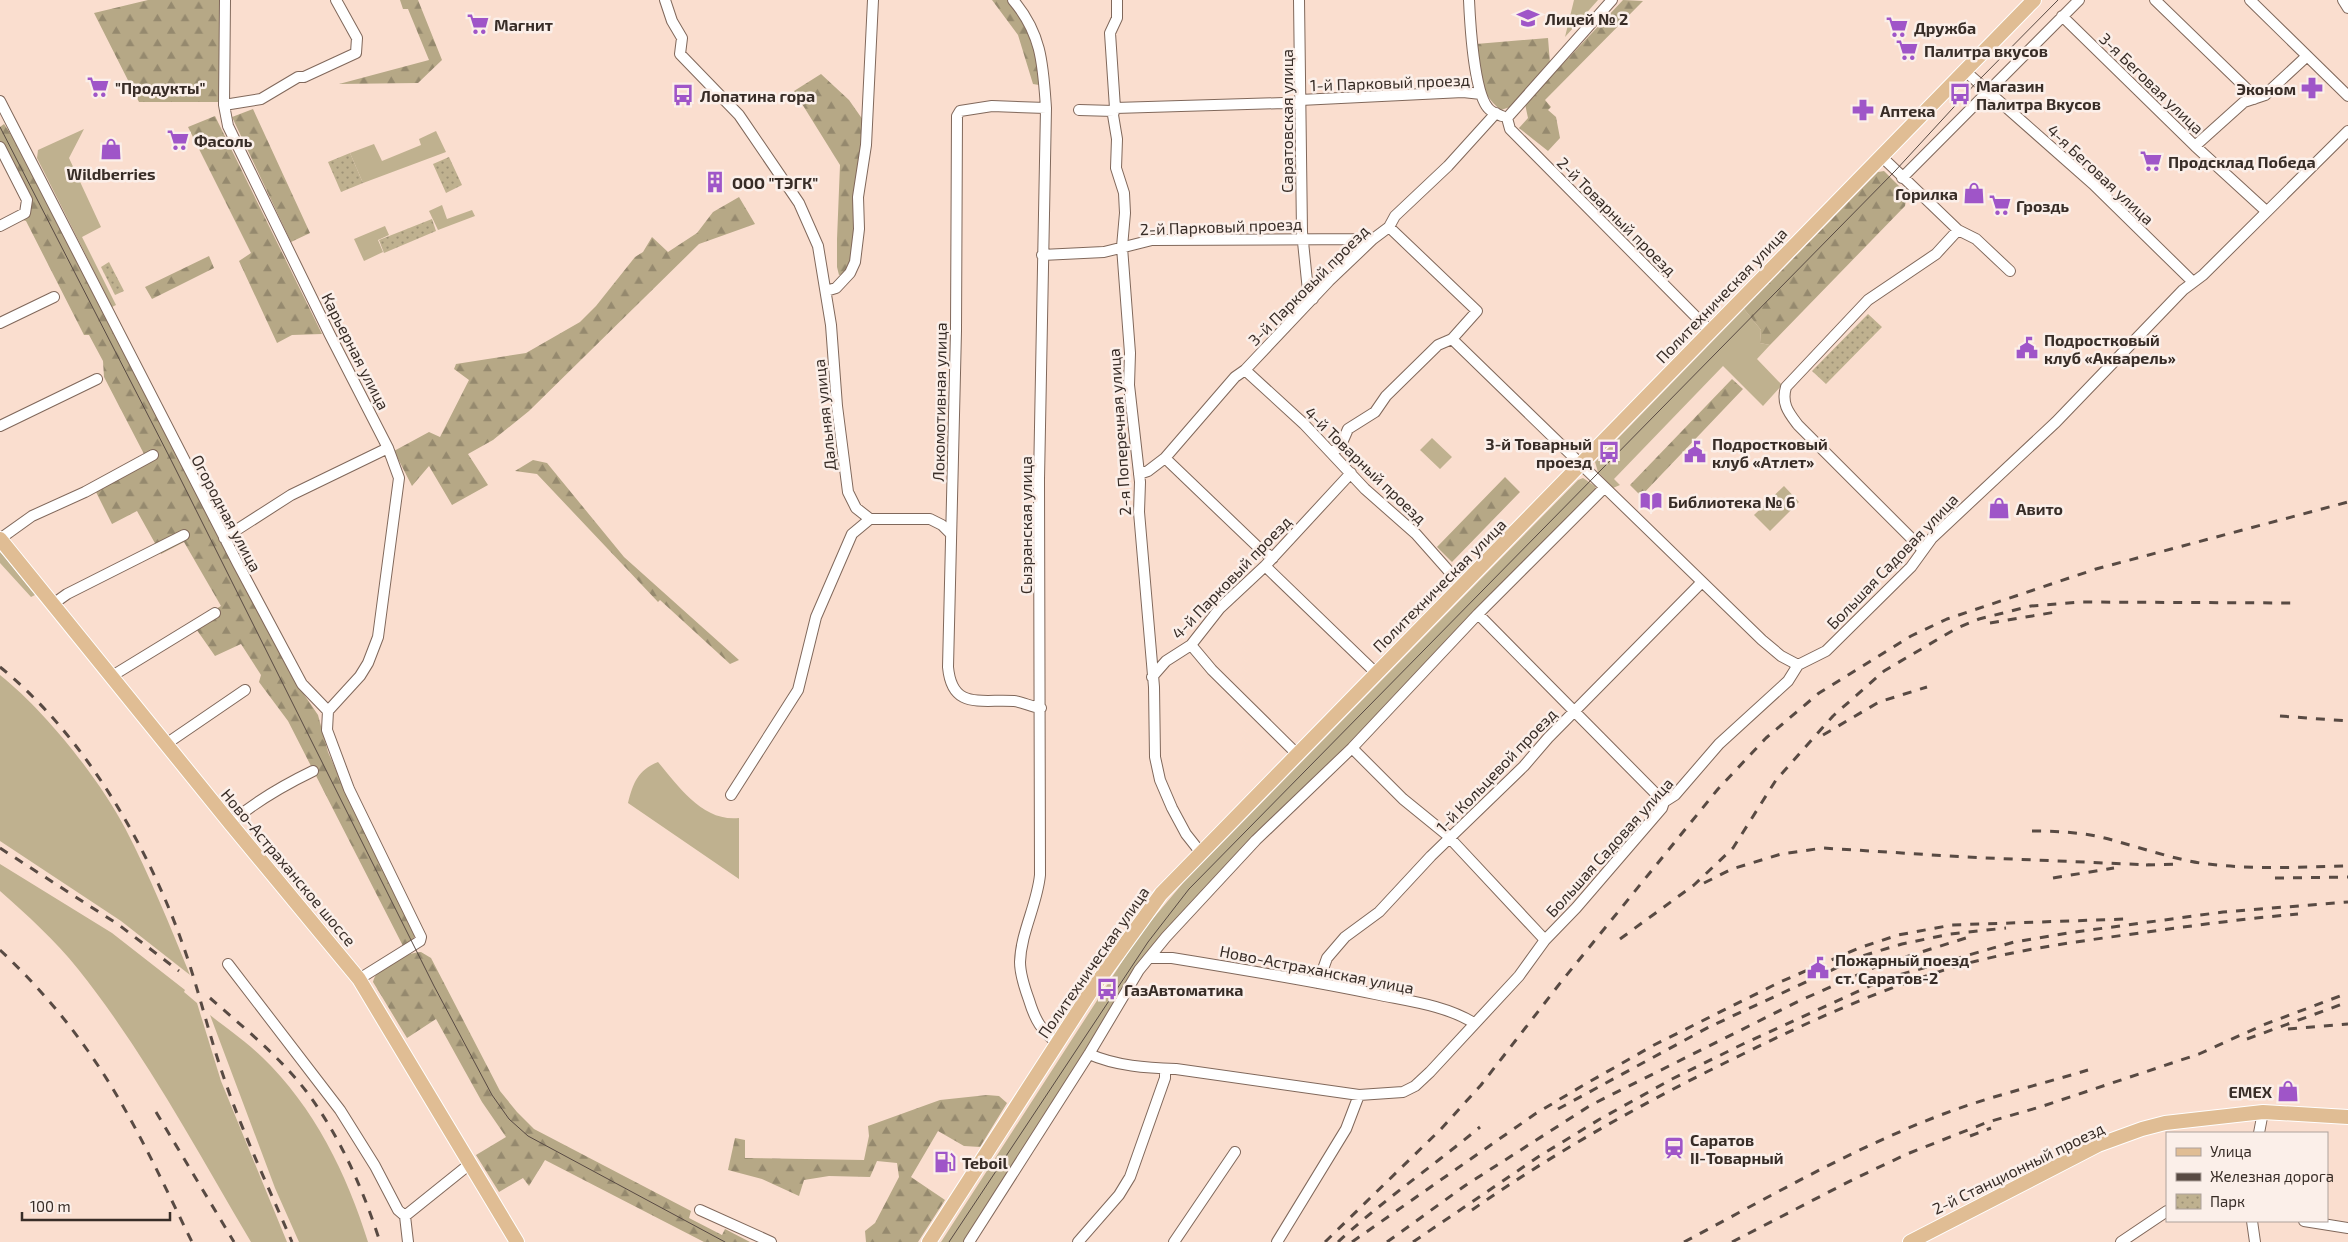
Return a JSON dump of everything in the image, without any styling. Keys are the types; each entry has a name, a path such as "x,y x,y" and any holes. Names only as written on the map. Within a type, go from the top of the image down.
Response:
{"main road":[{"name":"Политехническая улица","path":"928,1242 1134,929 1161,894 2034,0"},
{"name":"Ново-Астраханское шоссе","path":"0,539 359,979 517,1242"},
{"name":"2-й Станционный проезд","path":"1910,1242 2098,1145 2142,1129 2174,1122 2262,1112 2348,1117"}],"street":[{"name":"Карьерная улица","path":"224,0 224,105 228,126 330,335 388,448 398,472 400,490 378,637 360,676 328,711"},
{"path":"224,105 261,99 298,77 312,74 356,53 357,38 336,0"},
{"name":"Дальняя улица","path":"665,0 672,21 682,38 680,54 739,115 799,203 818,246 826,291 848,492 856,508 870,519"},
{"path":"826,291 836,288 850,273 855,262 859,229 858,197 866,146 874,0"},
{"name":"Сызранская улица","path":"1013,0 1035,33 1043,71 1046,108 1039,480 1041,708 1038,892 1020,963 1035,1021 1041,1031 1058,1044"},
{"name":"2-я Поперечная улица","path":"1117,0 1117,18 1110,33 1117,139 1116,168 1124,193 1125,213 1122,246 1130,352 1129,385 1139,474 1139,512 1152,677 1155,757 1160,780 1177,817 1201,853"},
{"name":"Саратовская улица","path":"1298,0 1303,238 1308,291 1313,299"},
{"path":"1469,0 1471,40 1481,94 1488,108 1507,118 1612,0"},
{"path":"1902,178 2079,0"},
{"path":"2156,0 2249,91 2254,99"},
{"path":"2250,0 2348,96"},
{"path":"2344,0 2348,8"},
{"name":"3-я Беговая улица","path":"2062,16 2195,146 2266,211"},
{"path":"2195,146 2244,102 2265,95 2307,56"},
{"name":"4-я Беговая улица","path":"1965,71 2093,184 2193,282"},
{"name":"1-й Парковый проезд","path":"1079,110 1300,103 1463,92 1481,94"},
{"name":"Огородная улица","path":"1,106 224,538 302,684 328,711"},
{"name":"Локомотивная улица","path":"1041,708 1017,702 970,700 956,693 949,681 948,666 956,331 956,116 960,111 992,106 1046,108"},
{"name":"3-й Парковый проезд","path":"1139,474 1148,471 1165,458 1235,377 1245,370 1372,239 1389,226 1402,209 1448,166 1496,113"},
{"name":"2-й Товарный проезд","path":"1507,118 1510,129 1710,331"},
{"name":"Большая Садовая улица","path":"1359,1095 1403,1092 1415,1086 1430,1072 1519,976 1545,940 1588,894 1662,808 1664,802 1675,795 1719,744 1788,681 1798,665 1826,651 1911,568 1932,538 2056,422 2193,282 2204,275 2348,131"},
{"path":"0,148 27,200 25,213 0,226"},
{"path":"1881,156 1958,230 1976,239 2010,271"},
{"path":"1332,453 1341,445 1348,429 1375,412 1386,396 1438,345 1452,339 1477,311 1389,226"},
{"path":"1923,550 1798,425 1787,410 1784,401 1786,387 1868,300 1936,254 1958,230"},
{"name":"2-й Парковый проезд","path":"1042,255 1104,252 1152,240 1372,239"},
{"path":"0,323 54,297"},
{"path":"1452,339 1762,640 1781,656 1798,665"},
{"name":"4-й Товарный проезд","path":"1245,370 1332,453 1365,489 1416,534 1462,586"},
{"path":"0,426 97,379"},
{"path":"224,538 291,495 388,448"},
{"path":"0,539 32,516 86,492 153,455"},
{"path":"1165,458 1260,549 1273,558"},
{"name":"4-й Парковый проезд","path":"1152,677 1156,675 1166,661 1191,645 1220,608 1273,558 1351,473"},
{"path":"969,1242 1089,1054 1139,970 1151,958 1166,937 1256,840 1352,748 1478,614 1604,488"},
{"path":"731,795 798,690 816,617 852,534 870,519 930,519 942,525 950,533"},
{"path":"53,604 67,594 184,535"},
{"path":"1265,566 1376,673"},
{"name":"1-й Кольцевой проезд","path":"1318,982 1327,958 1346,937 1378,912 1431,856 1451,840 1702,582"},
{"path":"112,676 215,613"},
{"path":"1478,614 1664,802"},
{"path":"1191,645 1212,670 1297,754"},
{"path":"166,744 245,690"},
{"path":"328,711 327,730 349,789 421,936 420,941 359,979"},
{"path":"1352,748 1403,799 1420,811 1451,840 1545,940"},
{"path":"230,823 243,811 285,785 313,771"},
{"name":"Ново-Астраханская улица","path":"1151,958 1172,958 1318,982 1441,1009 1462,1016 1474,1023"},
{"path":"228,964 340,1110 375,1166 398,1210 405,1216 408,1242"},
{"path":"1089,1054 1104,1061 1359,1095 1346,1129 1277,1242"},
{"path":"1078,1242 1119,1195 1130,1177 1165,1078 1165,1069"},
{"path":"2259,1132 2262,1112"},
{"path":"1174,1242 1235,1152"},
{"path":"405,1216 471,1163"},
{"path":"700,1210 771,1242"},
{"path":"2121,1242 2166,1212"},
{"path":"2252,1222 2255,1242"},
{"path":"2310,1222 2348,1228"}],"green space":[{"path":"148,0 221,0 221,102 139,102 94,13"},
{"path":"400,0 418,0 442,60 418,83 339,84 429,60 408,9 403,9"},
{"path":"992,0 1007,0 1026,29 1037,62 1039,85 1033,84 1018,35"},
{"path":"1574,0 1598,0 1565,37"},
{"path":"1623,0 1643,1 1545,100 1551,107 1548,110 1556,117 1560,138 1548,151 1519,128 1528,118 1525,104"},
{"path":"1548,38 1550,63 1510,107 1501,110 1493,103 1484,89 1476,44"},
{"path":"821,74 849,100 863,120 852,261 845,274 839,275 837,267 837,239 840,165 794,91"},
{"path":"253,109 310,233 291,242 232,117"},
{"path":"215,116 322,334 292,335 277,343 239,261 251,253 188,127"},
{"path":"4,124 16,142 299,687 318,715 328,752 414,930 414,938 403,946 288,721 259,682 261,675 241,644 215,656 192,623 221,606 184,542 161,554 137,511 112,524 92,484 141,458 144,454 104,377 103,361 89,335 84,335 26,221 20,219 27,212 0,144 0,127"},
{"path":"84,129 69,158 101,227 82,237 116,305 112,307 37,158 38,150"},
{"path":"436,131 446,152 363,183 350,153 374,144 382,161 421,145 419,139"},
{"path":"350,153 363,183 341,192 328,162"},
{"path":"449,157 462,185 446,193 433,164"},
{"path":"1884,171 1907,194 1905,206 1770,345 1760,343 1761,330 1744,309 1878,172"},
{"path":"739,197 755,224 699,244 529,411 493,440 468,454 488,485 452,505 429,466 412,486 394,451 429,432 440,437 469,380 454,369 456,364 526,353 580,322 596,306 635,257 643,252 652,237 668,252 697,233 713,212"},
{"path":"442,205 447,219 472,210 475,216 438,230 429,211"},
{"path":"432,219 436,231 384,253 379,240"},
{"path":"385,226 389,235 378,240 383,252 364,261 354,239"},
{"path":"209,256 214,268 152,299 145,287"},
{"path":"109,262 124,291 115,295 101,267"},
{"path":"1744,309 1761,330 1760,343 1770,345 1757,359 1782,385 1763,406 1723,366 1614,479 1620,485 1613,488 1598,472 1595,462"},
{"path":"1868,314 1882,327 1826,384 1812,371"},
{"path":"1732,379 1743,389 1641,496 1630,485"},
{"path":"1432,438 1452,457 1440,469 1420,450"},
{"path":"533,460 547,463 624,557 739,660 730,664 660,600 658,602 537,474 515,471"},
{"path":"1505,477 1520,492 1452,562 1437,547"},
{"path":"1583,478 1595,486 1597,491 1408,684 1393,696 1351,744 1277,815 1136,970 965,1242 941,1242 1140,934 1183,883 1578,480"},
{"path":"1784,486 1799,502 1770,531 1754,515"},
{"path":"0,552 35,595 31,597 0,563"},
{"path":"0,675 35,707 52,726 85,767 114,808 143,864 190,975 121,921 0,841"},
{"path":"658,762 683,792 703,809 726,818 739,818 739,879 628,803 637,778 651,765"},
{"path":"0,864 112,933 185,990 184,992 197,1003 221,1081 287,1242 251,1242 169,1102 126,1034 60,948 0,891"},
{"path":"421,952 431,958 500,1091 534,1129 691,1211 689,1218 722,1235 725,1229 750,1242 704,1242 545,1160 529,1186 523,1178 499,1192 476,1155 506,1137 482,1102 436,1019 407,1038 373,982 380,970 392,961"},
{"path":"210,1015 262,1057 298,1097 327,1143 339,1167 350,1191 368,1242 299,1242 275,1188"},
{"path":"987,1095 999,1096 1007,1103 980,1147 964,1146 938,1131 911,1177 945,1200 918,1242 866,1242 865,1231 875,1223 899,1177 897,1163 877,1161 870,1177 829,1176 804,1180 799,1196 762,1179 728,1170 735,1138 745,1140 745,1158 864,1160 869,1136 868,1126 940,1100"}],"tram line":[{"path":"949,1242 1148,942 1189,889 1895,171 1976,83 2058,0"},
{"path":"0,127 170,458 434,986 492,1095 509,1119 528,1136 725,1242"}],"railway":[{"path":"1325,1242 1441,1129 1481,1085 1561,982 1718,789 1766,738 1819,693 1911,636 1947,619 2096,569 2348,502"},
{"path":"1620,939 1694,885 1733,848 1776,780 1833,716 1884,671 1957,628 1979,619 2031,606 2081,602 2298,603"},
{"path":"1990,623 2056,612"},
{"path":"0,667 31,694 59,725 86,759 133,833 152,871 184,948 231,1099 292,1242"},
{"path":"1823,735 1879,702 1927,687"},
{"path":"2280,716 2348,721"},
{"path":"2032,831 2096,836 2200,863 2236,867 2348,866"},
{"path":"0,848 119,925 179,971"},
{"path":"1704,883 1732,869 1781,854 1823,848 1965,857 2152,865"},
{"path":"2146,865 2181,864"},
{"path":"2053,878 2114,868"},
{"path":"2275,878 2348,877"},
{"path":"1413,1242 1538,1157 1600,1119 1672,1079 1743,1044 1885,979 2014,942 2068,933 2223,912 2348,902"},
{"path":"1472,1210 1571,1146 1674,1089 1795,1029 1900,985 1975,961 2039,948 2190,926 2298,914"},
{"path":"1352,1242 1535,1114 1582,1086 1654,1045 1780,982 1859,948 1898,935 1952,925 2126,919"},
{"path":"1558,1109 1709,1027 1862,956 1902,944 1950,934 2006,928"},
{"path":"1387,1242 1466,1185 1591,1105 1799,1001 1880,965 1969,937"},
{"path":"0,950 24,973 57,1011 103,1073 144,1144 192,1242"},
{"path":"1732,1242 1907,1154 1988,1122 2040,1107 2199,1054 2263,1025 2348,993"},
{"path":"210,998 284,1066 318,1108 330,1126 358,1183 380,1242"},
{"path":"2247,1039 2348,1002"},
{"path":"2288,1029 2348,1024"},
{"path":"1684,1242 1818,1171 1922,1123 2006,1093 2088,1070"},
{"path":"156,1112 234,1242"},
{"path":"1338,1242 1372,1212 1480,1127"},
{"path":"1970,1136 1991,1128"}],"place":[{"name":"Лицей № 2","path":"1528,18"},
{"name":"Магнит","path":"478,24"},
{"name":"Дружба","path":"1897,27"},
{"name":"Палитра вкусов","path":"1907,50"},
{"name":"\"Продукты\"","path":"98,87"},
{"name":"Эконом","path":"2312,88"},
{"name":"Магазин Палитра Вкусов","path":"1960,94"},
{"name":"Лопатина гора","path":"683,95"},
{"name":"Аптека","path":"1863,110"},
{"name":"Фасоль","path":"178,140"},
{"name":"Wildberries","path":"111,149"},
{"name":"Продсклад Победа","path":"2151,161"},
{"name":"ООО \"ТЭГК\"","path":"715,182"},
{"name":"Горилка","path":"1974,193"},
{"name":"Гроздь","path":"2000,205"},
{"name":"Подростковый клуб «Акварель»","path":"2027,348"},
{"name":"3-й Товарный проезд","path":"1609,452"},
{"name":"Подростковый клуб «Атлет»","path":"1695,452"},
{"name":"Библиотека № 6","path":"1651,501"},
{"name":"Авито","path":"1999,508"},
{"name":"Пожарный поезд ст. Саратов-2","path":"1818,968"},
{"name":"ГазАвтоматика","path":"1107,989"},
{"name":"EMEX","path":"2288,1091"},
{"name":"Саратов II-Товарный","path":"1674,1148"},
{"name":"Teboil","path":"945,1162"}]}
